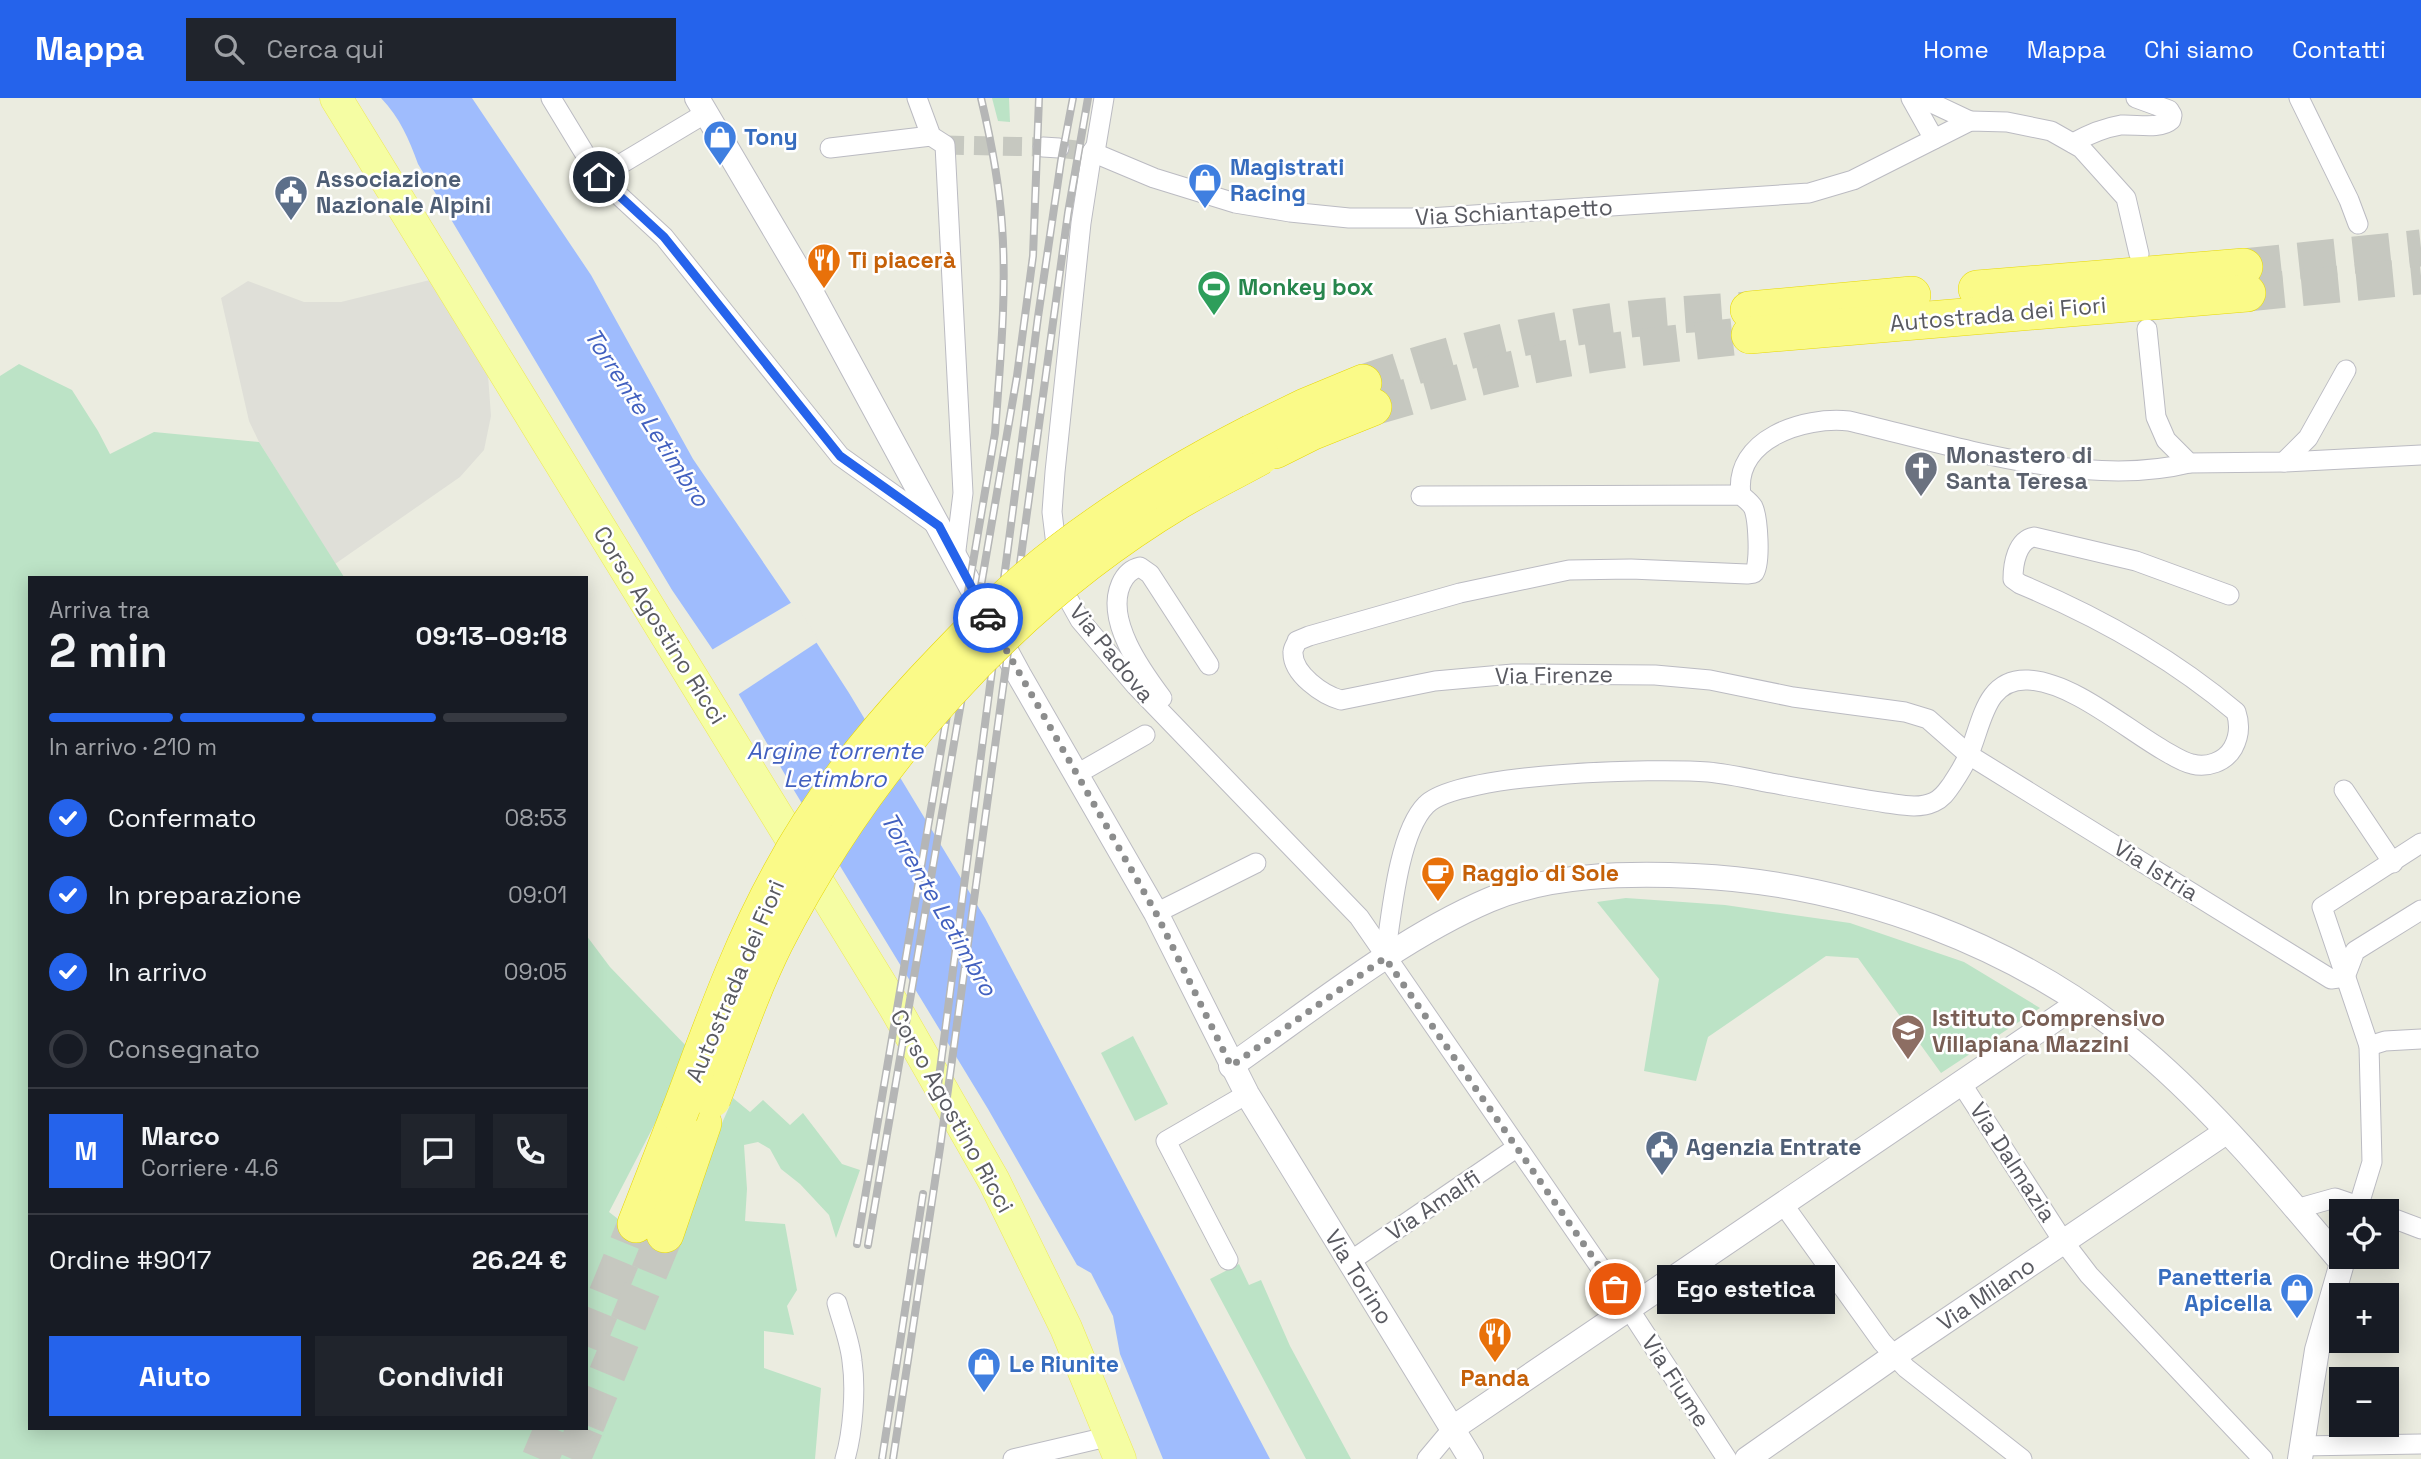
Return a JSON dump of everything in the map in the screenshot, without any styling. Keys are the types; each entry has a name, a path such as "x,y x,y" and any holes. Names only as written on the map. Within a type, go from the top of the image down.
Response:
{"highway":[{"name":"Autostrada dei Fiori","path":"1749,322 2246,280"},
{"name":"Autostrada dei Fiori","path":"651,1229 691,1119 781,932 837,835 878,775 924,717 1035,607 1099,556 1257,444 1313,431 1368,395"}],"main road":[{"name":"Corso Agostino Ricci","path":"336,98 894,1006 994,1181 1066,1328 1115,1448"}],"street":[{"path":"551,98 599,177 664,237 840,456 939,526"},
{"path":"917,98 938,141 963,493 955,558"},
{"name":"Via Padova","path":"1104,98 1080,223 1055,472 1052,512 1061,586 1080,620 1136,686 1359,917 1385,958"},
{"path":"1911,98 1934,139"},
{"path":"1922,98 1970,121 2007,122 2052,131 2081,148 2126,198 2139,254"},
{"path":"2073,143 2095,131 2121,125 2165,124 2171,120 2172,114 2169,110 2136,98"},
{"path":"2300,98 2358,224"},
{"path":"599,177 701,105"},
{"name":"Via Torino","path":"701,105 809,288 1019,675 1156,913 1231,1066 1471,1459"},
{"name":"Via Schiantapetto","path":"1092,152 1154,178 1235,203 1349,218 1429,218 1809,193 1853,180 1970,121"},
{"path":"830,148 938,141"},
{"path":"2147,329 2156,417 2166,440 2189,463"},
{"path":"2284,462 2308,438 2346,370"},
{"path":"1421,496 1741,495 1739,481 1743,465 1767,439 1792,428 1831,419 2030,463 2112,471 2167,469 2189,463 2284,462 2421,455"},
{"name":"Via Firenze","path":"1741,495 1752,504 1755,512 1759,564 1754,573 1605,568 1569,570 1510,581 1309,636 1297,641 1293,652 1296,664 1315,687 1328,696 1341,700 1435,681 1513,674 1655,675 1710,680 1793,697 1905,712 1928,719 1969,755"},
{"path":"1385,958 1406,841 1420,813 1438,795 1473,785 1596,772 1710,772 1914,806 1933,803 1943,797 1969,755 1978,725 1991,697 2004,684 2026,680 2053,684 2190,764 2207,765 2224,759 2233,747 2239,729 2236,712 2150,649 2090,615 2020,584 2013,579 2015,559 2022,543 2034,537 2136,561 2229,595"},
{"path":"1168,718 1166,705 1138,665 1118,615 1117,593 1123,579 1132,569 1140,567 1150,574 1209,665"},
{"path":"1076,774 1145,735"},
{"name":"Via Istria","path":"1969,755 2331,979 2345,977"},
{"path":"2344,790 2393,863"},
{"path":"2365,1199 2372,1162 2369,1046 2322,907 2421,843"},
{"path":"1156,913 1256,863"},
{"path":"1231,1066 1385,958 1490,900 1521,889 1616,874 1733,878 1854,900 1966,940 2018,964 2079,1003 2141,1048 2226,1132 2329,1245"},
{"path":"2345,977 2355,951 2421,910"},
{"name":"Via Fiume","path":"1385,958 1629,1308 1727,1459"},
{"path":"1427,1459 1452,1428 2079,1003"},
{"path":"2369,1046 2385,1041 2421,1039"},
{"name":"Via Dalmazia","path":"1961,1083 2088,1275 2263,1459"},
{"path":"1228,1260 1166,1141 1247,1094"},
{"name":"Via Milano","path":"1747,1459 2226,1132"},
{"name":"Via Amalfi","path":"1349,1262 1516,1148"},
{"path":"2296,1209 2329,1200"},
{"path":"1783,1204 1882,1342 1906,1368 2022,1459"},
{"path":"2399,1221 2421,1229"},
{"path":"2340,1269 2316,1350 2300,1452 2421,1444"},
{"path":"837,1303 853,1372 845,1459"},
{"path":"1013,1459 1115,1448"}],"shaded area":[{"path":"430,280 488,375 491,416 484,450 460,477 335,564 259,442 249,421 221,298 248,281 304,302 341,302"}],"green space":[{"path":"992,98 1009,98 1010,122 998,121"},
{"path":"19,364 72,390 110,454 154,432 259,442 343,576 28,576 28,1430 588,1430 588,938 610,967 692,1052 609,1212 622,1222 702,1169 733,1098 750,1112 763,1100 790,1125 803,1113 842,1164 860,1170 836,1238 829,1215 800,1184 781,1169 770,1149 758,1142 744,1145 747,1189 745,1221 785,1224 797,1290 787,1306 794,1335 764,1331 764,1368 821,1388 815,1459 0,1459 0,376"},
{"path":"1626,898 1725,905 1850,923 1964,962 2040,1008 1941,1073 1858,958 1826,956 1708,1037 1696,1081 1644,1071 1659,979 1597,902"},
{"path":"1133,1036 1168,1104 1135,1121 1101,1053"},
{"path":"1239,1264 1249,1285 1261,1280 1290,1346 1351,1459 1306,1459 1210,1279"}],"water":[{"name":"Argine torrente Letimbro","path":"381,98 472,98 591,275 693,459 849,693 985,918 1270,1459 1163,1459 1120,1354 1113,1316 1091,1273 1077,1265 988,1109 795,792 715,653 672,590 418,164 399,121"}],"pier":[{"path":"794,601 819,641 736,696 710,651"}],"tunnel":[{"path":"945,145 1043,147"},
{"path":"1059,148 1092,152"},
{"path":"2244,267 2421,248"},
{"path":"2247,293 2421,276"},
{"path":"1363,383 1463,352 1564,329 1632,319 1749,310"},
{"path":"1373,407 1479,378 1569,358 1750,335"},
{"path":"588,1341 636,1224"},
{"path":"588,1420 665,1234"},
{"path":"540,1459 552,1430"},
{"path":"572,1459 584,1430"}],"railway":[{"path":"857,1244 995,433 1002,329 1003,251 997,177 981,98"},
{"path":"868,1245 1017,376 1033,256 1039,98"},
{"path":"937,1093 1038,317 1073,98"},
{"path":"893,1459 940,1148 1068,213 1088,98"},
{"path":"882,1459 923,1194"}],"way so far":[{"path":"988,618 1156,913 1231,1066 1385,958 1615,1289"}],"place":[{"name":"Tony","path":"720,167"},
{"name":"Magistrati Racing","path":"1205,210"},
{"name":"Associazione Nazionale Alpini","path":"291,222"},
{"name":"Ti piacerà","path":"824,290"},
{"name":"Monkey box","path":"1214,317"},
{"name":"Monastero di Santa Teresa","path":"1921,498"},
{"name":"Raggio di Sole","path":"1438,903"},
{"name":"Istituto Comprensivo Villapiana Mazzini","path":"1908,1061"},
{"name":"Agenzia Entrate","path":"1662,1177"},
{"name":"Ego estetica","path":"1615,1289"},
{"name":"Panetteria Apicella","path":"2297,1320"},
{"name":"Panda","path":"1495,1364"},
{"name":"Le Riunite","path":"984,1394"}],"route":[{"path":"599,177 664,237 840,456 939,526 988,618"}],"water label":[{"name":"Torrente Letimbro","path":"647,417"},
{"name":"Torrente Letimbro","path":"939,904"}]}
